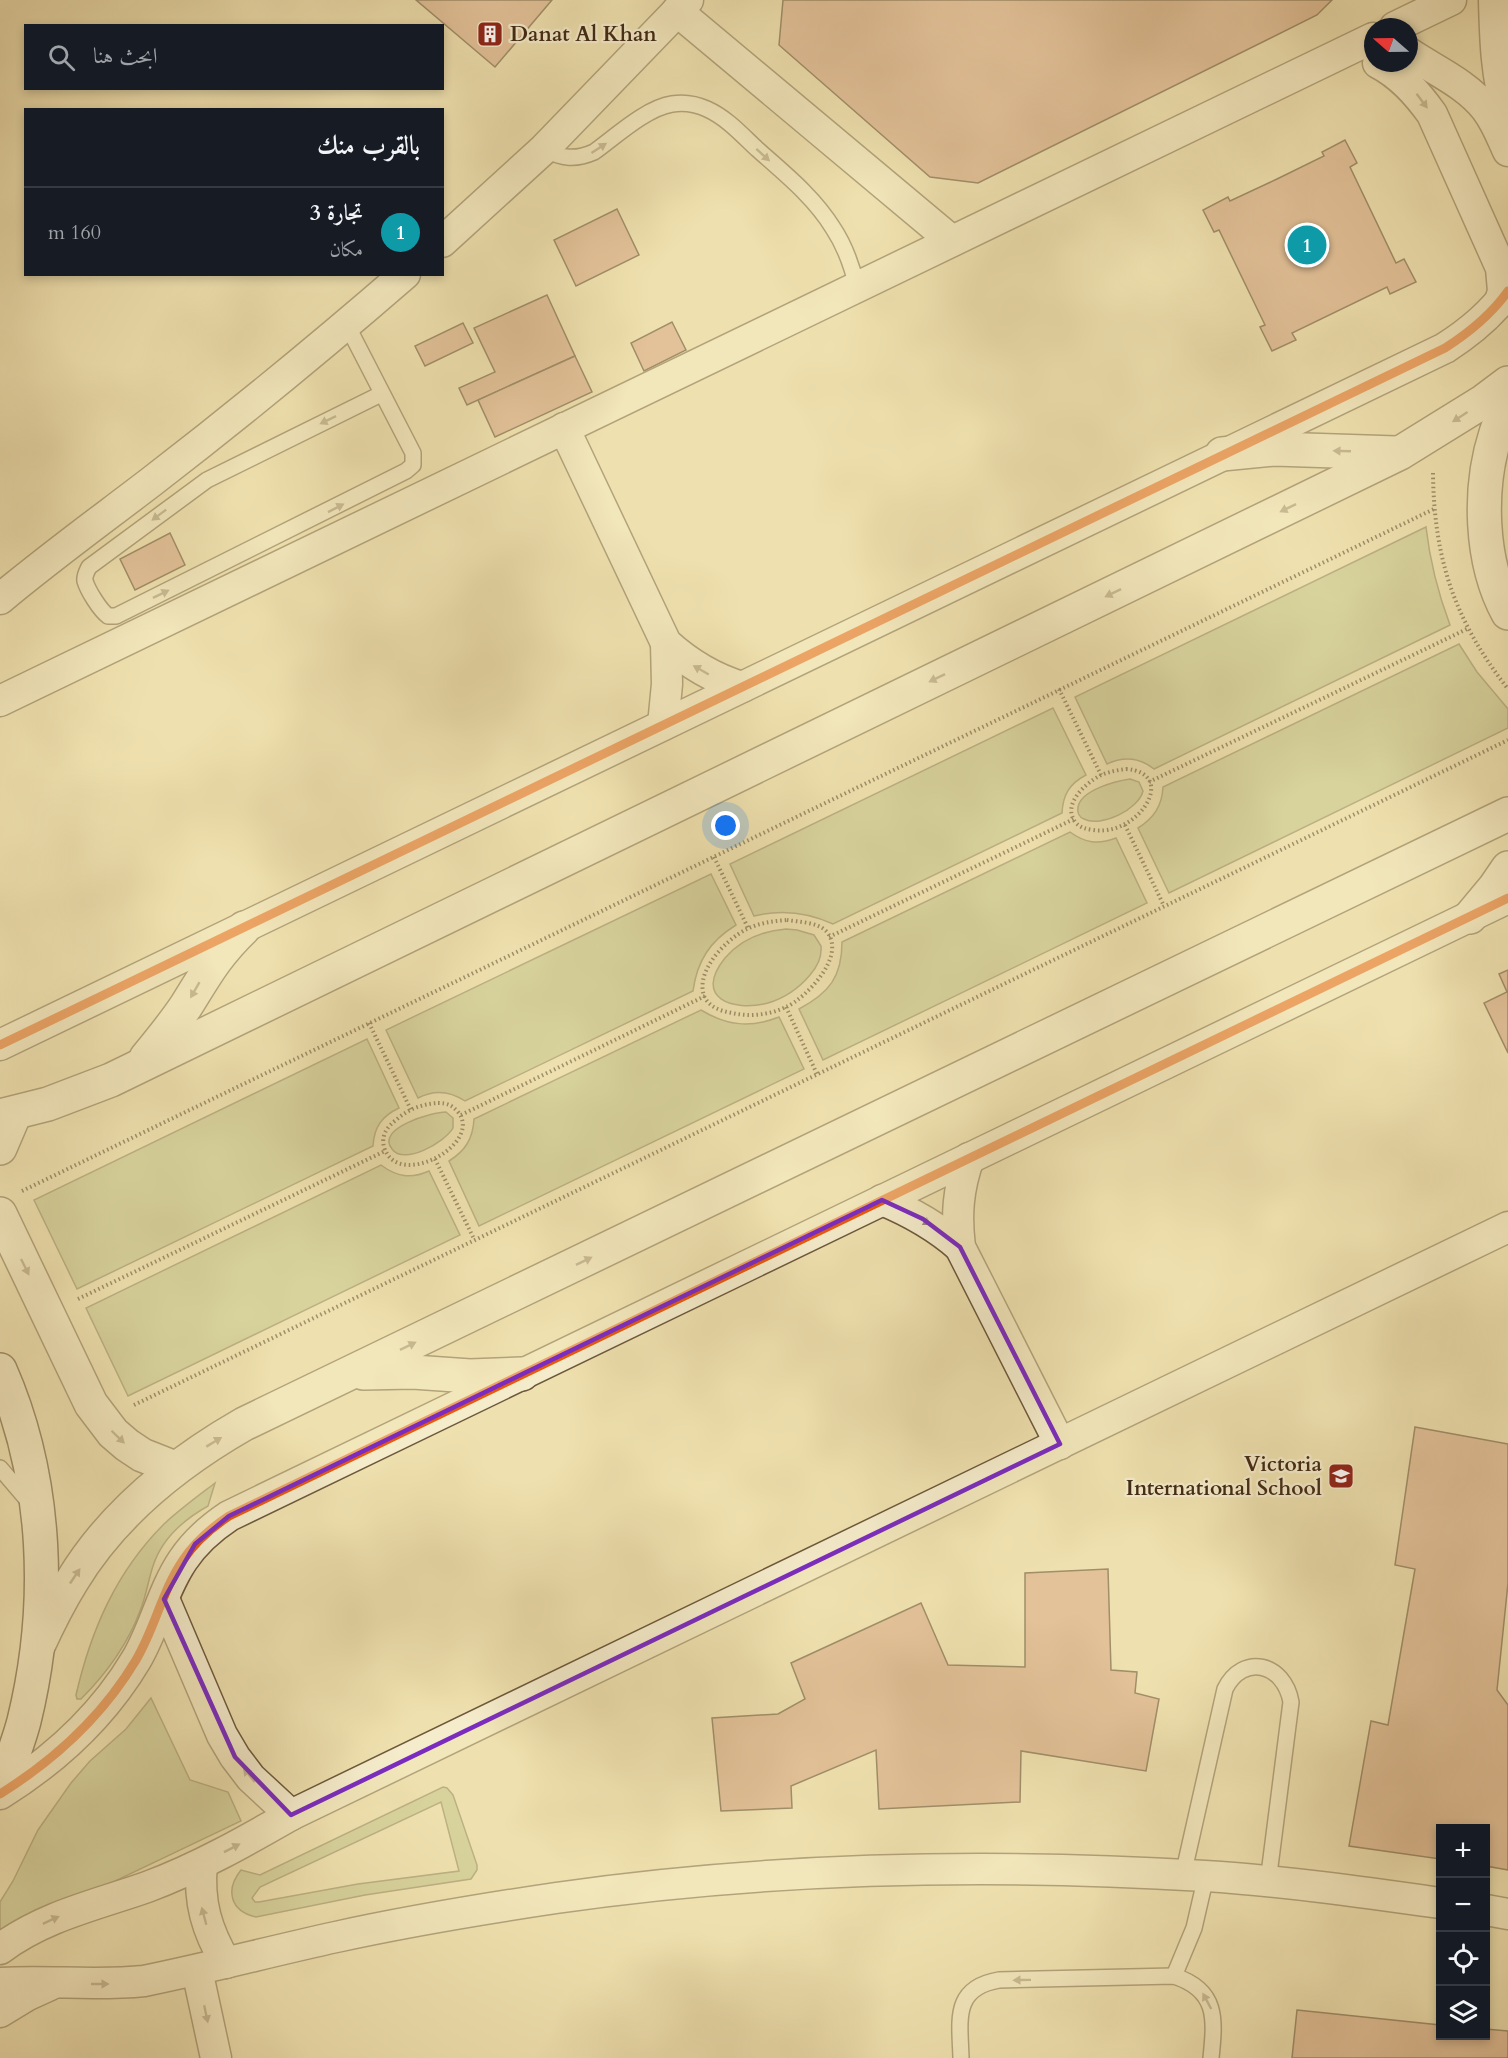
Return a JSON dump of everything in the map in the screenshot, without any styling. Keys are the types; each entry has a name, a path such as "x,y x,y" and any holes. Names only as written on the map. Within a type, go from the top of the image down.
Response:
{"street":[{"path":"1409,15 1451,0"},
{"path":"1494,0 1495,45 1505,129"},
{"path":"444,240 544,149 683,5 952,241"},
{"path":"1,697 952,241 1360,56"},
{"path":"1418,59 1472,95 1505,129"},
{"path":"0,1045 1445,348 1466,335 1484,320 1504,296 1502,268 1432,114 1419,96 1391,72"},
{"path":"0,599 46,561 150,483 347,325 403,276"},
{"path":"0,1148 8,1115 80,1093 141,1065 1400,453 1457,419 1508,383"},
{"path":"1508,404 1496,433 1487,468 1484,504 1486,539 1493,574 1508,613"},
{"path":"564,428 666,643 682,658 701,670 721,681 742,687"},
{"path":"1222,454 1275,449 1400,453"},
{"path":"0,584 46,561"},
{"path":"663,725 667,684 666,643"},
{"path":"38,1646 73,1579 119,1519 175,1468 209,1444 244,1424 350,1375 1508,814"},
{"path":"1470,917 1508,868"},
{"path":"0,1792 52,1758 99,1712 137,1659 182,1561 211,1528 229,1516 1508,898"},
{"path":"141,1065 186,1005 211,964 244,928"},
{"path":"969,1158 961,1180 958,1202 957,1225 960,1247 1060,1444"},
{"path":"882,1200 923,1219 960,1247"},
{"path":"10,1203 91,1404 113,1433 127,1445 142,1455 175,1468"},
{"path":"0,1949 33,1928 61,1915 147,1886 202,1864 291,1815 1508,1227"},
{"path":"0,1370 20,1425 38,1512 41,1602 38,1646 23,1722 0,1792"},
{"path":"350,1375 381,1372 470,1376 522,1374"},
{"path":"164,1599 230,1750 251,1778 291,1815"},
{"path":"202,1864 201,1904 214,1943 226,1963"},
{"path":"0,1983 115,1984 197,1970 336,1937 447,1916 558,1898 670,1884 783,1875 896,1869 1062,1869 1268,1882 1436,1903"},
{"path":"1490,1911 1508,1914"},
{"path":"197,1970 216,2058"},
{"path":"0,2012 56,1982"}],"lane":[{"path":"544,149 563,157 585,156 594,152 649,112 660,107 683,103 706,108 725,120 820,209 843,246 852,266 857,287"},
{"path":"347,325 413,453 413,465 406,471 116,616 108,616 101,611 85,581 89,567 207,480 381,394"},
{"path":"0,1468 38,1512"},
{"path":"1174,1976 1194,1928 1195,1876 1225,1689 1229,1680 1238,1672 1257,1667 1278,1674 1285,1681 1291,1701 1268,1882"},
{"path":"961,2058 959,2018 961,2006 976,1987 987,1982 1174,1976 1194,1985 1209,2001 1214,2021 1211,2058"}],"path":[{"path":"10,1203 369,1023 1434,509"},
{"path":"1149,782 1467,629"},
{"path":"1059,689 1101,775"},
{"path":"134,1405 1508,740"},
{"path":"1118,770 1136,770 1149,782 1152,791 1150,800 1139,814 1125,825 1106,831 1097,831 1082,828 1074,819 1071,810 1073,801 1084,786 1101,775 1118,770"},
{"path":"829,937 1074,819"},
{"path":"1125,825 1164,906"},
{"path":"714,857 748,928"},
{"path":"787,920 820,927 829,937 832,950 825,970 808,992 786,1008 762,1014 736,1014 716,1009 705,996 703,981 711,962 728,942 748,928 787,920"},
{"path":"461,1115 705,996"},
{"path":"786,1008 818,1074"},
{"path":"369,1023 411,1110"},
{"path":"447,1103 461,1115 463,1124 461,1133 450,1148 435,1159 417,1164 399,1164 385,1151 384,1134 389,1126 411,1110 429,1104 447,1103"},
{"path":"72,1302 385,1151"},
{"path":"435,1159 474,1239"}],"highlighted area":[{"path":"882,1200 923,1219 960,1247 1060,1444 291,1815 235,1757 164,1599 195,1544 229,1516"}],"green space":[{"path":"1426,527 1435,577 1450,625 1154,769 1143,762 1131,759 1107,764 1075,697"},
{"path":"1459,644 1477,672 1508,709 1508,728 1169,893 1138,828 1156,811 1163,787"},
{"path":"1053,708 1086,775 1075,782 1068,791 1062,813 833,924 794,913 754,916 730,864"},
{"path":"1130,779 1139,782 1143,791 1140,798 1127,810 1100,821 1091,821 1080,816 1078,807 1085,796 1100,787"},
{"path":"1070,832 1081,839 1092,842 1103,842 1116,838 1147,903 823,1060 799,1009 818,997 832,983 840,965 842,942"},
{"path":"711,874 736,925 719,938 706,953 698,970 693,991 465,1101 442,1092 430,1093 418,1098 386,1030"},
{"path":"786,929 814,935 821,946 819,962 806,980 786,995 768,1003 742,1005 721,999 715,992 713,983 716,972 731,951 752,937"},
{"path":"701,1010 720,1019 739,1024 759,1023 779,1017 804,1069 479,1226 449,1161 467,1144 472,1133 474,1119"},
{"path":"367,1039 399,1108 380,1123 375,1133 373,1146 77,1289 34,1200"},
{"path":"446,1112 453,1118 453,1128 442,1140 414,1154 398,1154 392,1149 389,1141 391,1134 398,1128 419,1118"},
{"path":"381,1165 404,1176 429,1171 460,1235 128,1396 86,1308"},
{"path":"215,1483 208,1506 190,1517 174,1531 162,1547 153,1566 135,1624 115,1658 99,1679 81,1699 77,1699 76,1695 89,1648 119,1582 147,1542 164,1524"},
{"path":"151,1698 190,1780 228,1792 241,1821 0,1936 0,1902 38,1830 71,1783 90,1761 126,1729"},
{"path":"443,1787 453,1795 477,1865 477,1870 471,1879 365,1895 256,1917 240,1910 233,1899 232,1892 241,1870 260,1875","holes":["441,1802 459,1871 358,1884 259,1902 255,1902 252,1898 260,1887"]}],"building":[{"name":"Danat Al Khan","path":"416,0 552,0 495,67"},
{"path":"783,0 1332,0 1317,15 978,183 930,177 779,45"},
{"path":"1345,140 1357,163 1350,167 1396,263 1404,259 1416,282 1390,294 1387,287 1292,333 1296,340 1272,351 1260,327 1265,325 1219,230 1214,232 1203,210 1228,197 1230,201 1324,156 1322,152"},
{"path":"617,209 639,255 576,286 554,240"},
{"path":"547,295 575,356 467,405 459,388 495,372 474,328"},
{"path":"672,322 686,350 644,371 631,343"},
{"path":"463,323 473,343 425,366 415,346"},
{"path":"575,356 592,392 495,437 478,400"},
{"path":"170,533 185,565 135,590 120,559"},
{"path":"1508,970 1508,1053 1484,1003 1507,992 1499,974"},
{"path":"1415,1427 1508,1444 1508,1583 1497,1690 1508,1705 1508,1870 1490,1867 1490,1824 1436,1824 1436,1858 1349,1846 1371,1721 1388,1725 1415,1569 1395,1565"},
{"path":"1108,1569 1111,1670 1137,1672 1135,1693 1159,1699 1146,1771 1021,1751 1020,1802 879,1809 876,1750 791,1786 792,1808 721,1811 712,1718 778,1714 805,1699 791,1663 921,1603 948,1665 1025,1667 1025,1573"},
{"path":"1297,2010 1436,2025 1436,2040 1490,2040 1490,2029 1508,2031 1508,2058 1292,2058"}],"cycle path":[{"path":"0,1045 1445,348 1480,322 1508,291"},
{"path":"0,1794 21,1781 59,1751 108,1700 123,1681 143,1648 169,1584 183,1560 204,1536 229,1516 1508,898"}],"place":[{"name":"Danat Al Khan","path":"490,34"},
{"name":"تجارة 3","path":"1307,245"},
{"name":"Victoria International School","path":"1341,1476"}]}
